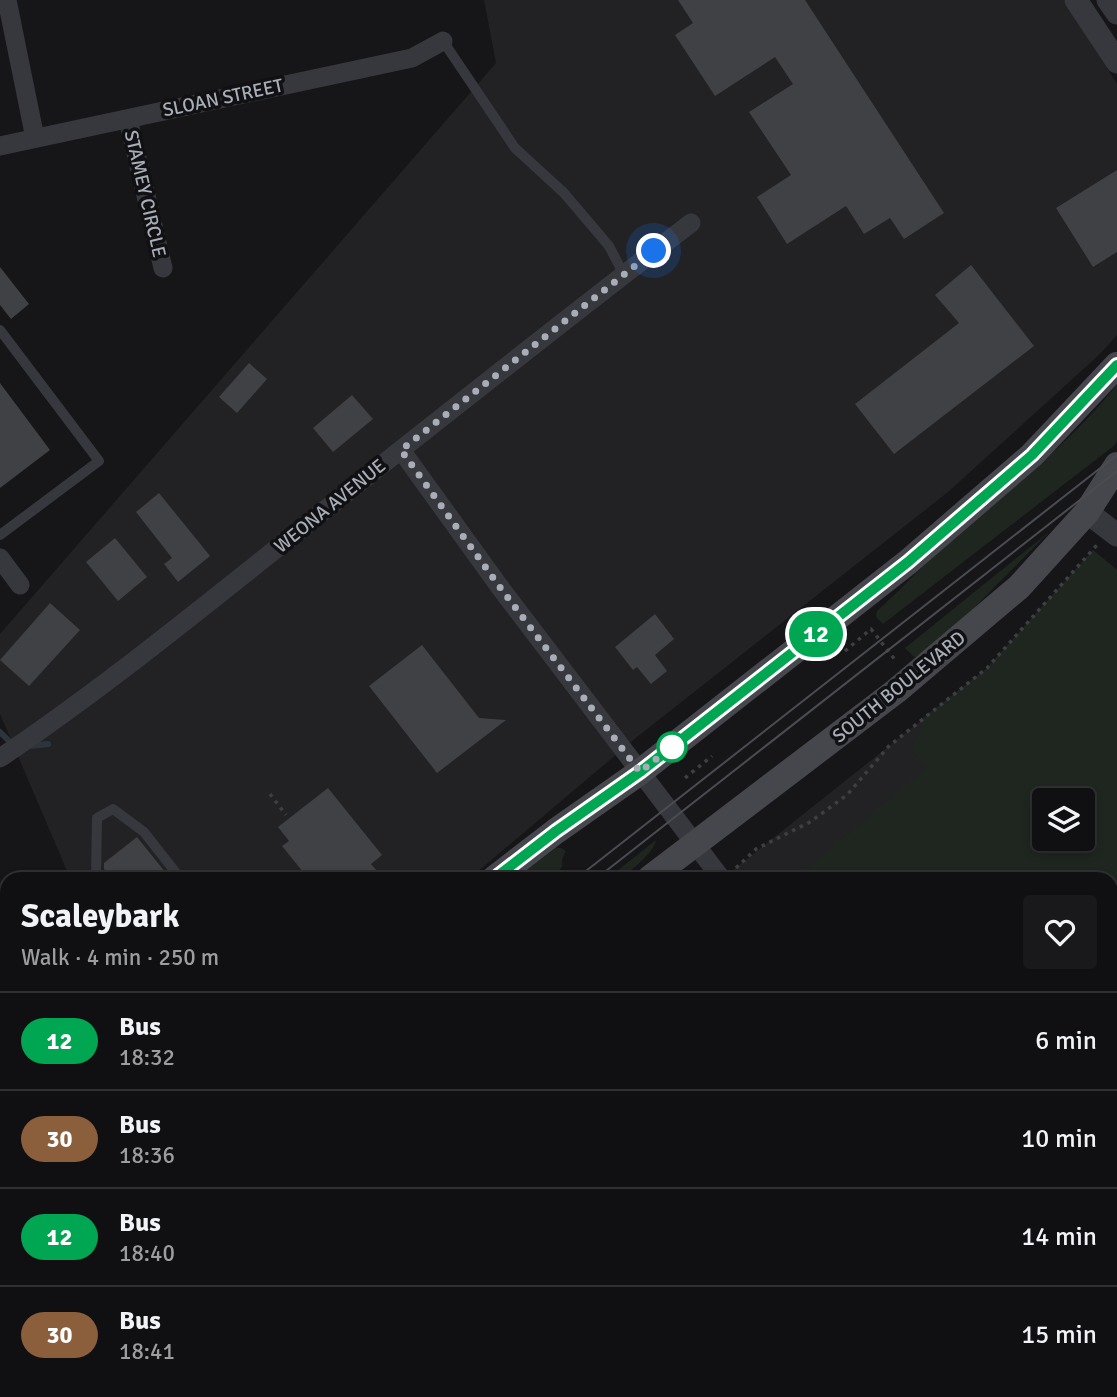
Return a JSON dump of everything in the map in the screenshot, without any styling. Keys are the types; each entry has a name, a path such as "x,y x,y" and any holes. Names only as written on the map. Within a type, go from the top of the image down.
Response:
{"main road":[{"path":"503,872 640,772 908,562 1032,455 1117,365"},
{"name":"SOUTH BOULEVARD","path":"658,872 896,691 1019,587 1087,512 1117,465"}],"street":[{"path":"7,0 35,138"},
{"path":"1076,0 1117,62"},
{"path":"1108,0 1117,13"},
{"name":"SLOAN STREET","path":"0,146 412,58 443,41"},
{"name":"STAMEY CIRCLE","path":"128,119 163,268"},
{"name":"WEONA AVENUE","path":"0,758 53,722 179,626 691,223"},
{"path":"401,450 499,586 694,845 721,872"},
{"path":"1087,512 1114,533"},
{"path":"0,558 20,585"}],"lane":[{"path":"443,41 515,148 564,193 609,246 624,275"},
{"path":"0,330 99,461 0,535"},
{"path":"96,872 97,818 113,809 144,832 175,872"}],"path":[{"path":"730,872 757,849 810,822 847,795 889,746 987,668 1114,533"},
{"path":"845,651 871,629 896,660 888,668"},
{"path":"685,778 712,756"},
{"path":"270,794 286,815"}],"shaded area":[{"path":"484,0 1064,0 1117,84 1117,335 1100,354 948,492 637,737 477,872 67,872 0,714 0,634 496,63"},
{"path":"1117,384 1115,445 883,624 876,617 877,611 945,545 1080,426"},
{"path":"1050,531 971,611 919,655 914,657 905,648"},
{"path":"1093,550 1117,570 1117,872 731,872 987,668"},
{"path":"1093,550 1117,570 1117,872 785,872 810,865 927,767 911,750 922,727 923,718 987,668"},
{"path":"656,840 647,856 629,872 616,872"},
{"path":"556,848 566,851 558,872 524,872"}],"building":[{"path":"678,0 805,0 944,213 904,239 890,218 864,234 846,206 787,244 757,197 791,175 749,112 793,84 775,57 715,96 675,35 693,23"},
{"path":"1117,170 1117,252 1093,267 1056,208"},
{"path":"971,265 1034,346 894,454 855,404 959,323 935,295"},
{"path":"0,267 29,304 11,319 0,305"},
{"path":"249,363 267,379 237,413 219,397"},
{"path":"0,383 50,450 0,488"},
{"path":"352,395 373,419 333,452 313,428"},
{"path":"159,493 210,556 178,582 164,564 172,558 136,512"},
{"path":"115,538 147,577 118,601 86,562"},
{"path":"50,603 80,630 29,686 0,660"},
{"path":"655,614 674,639 655,655 667,671 651,684 637,667 633,670 615,647"},
{"path":"422,645 479,718 506,720 437,773 369,686"},
{"path":"328,788 382,855 371,864 378,872 303,872 282,846 289,841 278,827"},
{"path":"137,837 165,872 106,872 104,863"}],"waterway":[{"path":"0,732 12,744"},
{"path":"29,746 48,744"}],"tram line":[{"path":"585,872 1117,455"},
{"path":"605,872 1117,471"}],"bus line":[{"name":"12","path":"503,872 640,772 908,562 1032,455 1117,365"}],"route":[{"path":"654,251 401,450 499,586 640,772 674,745 672,747"}]}
